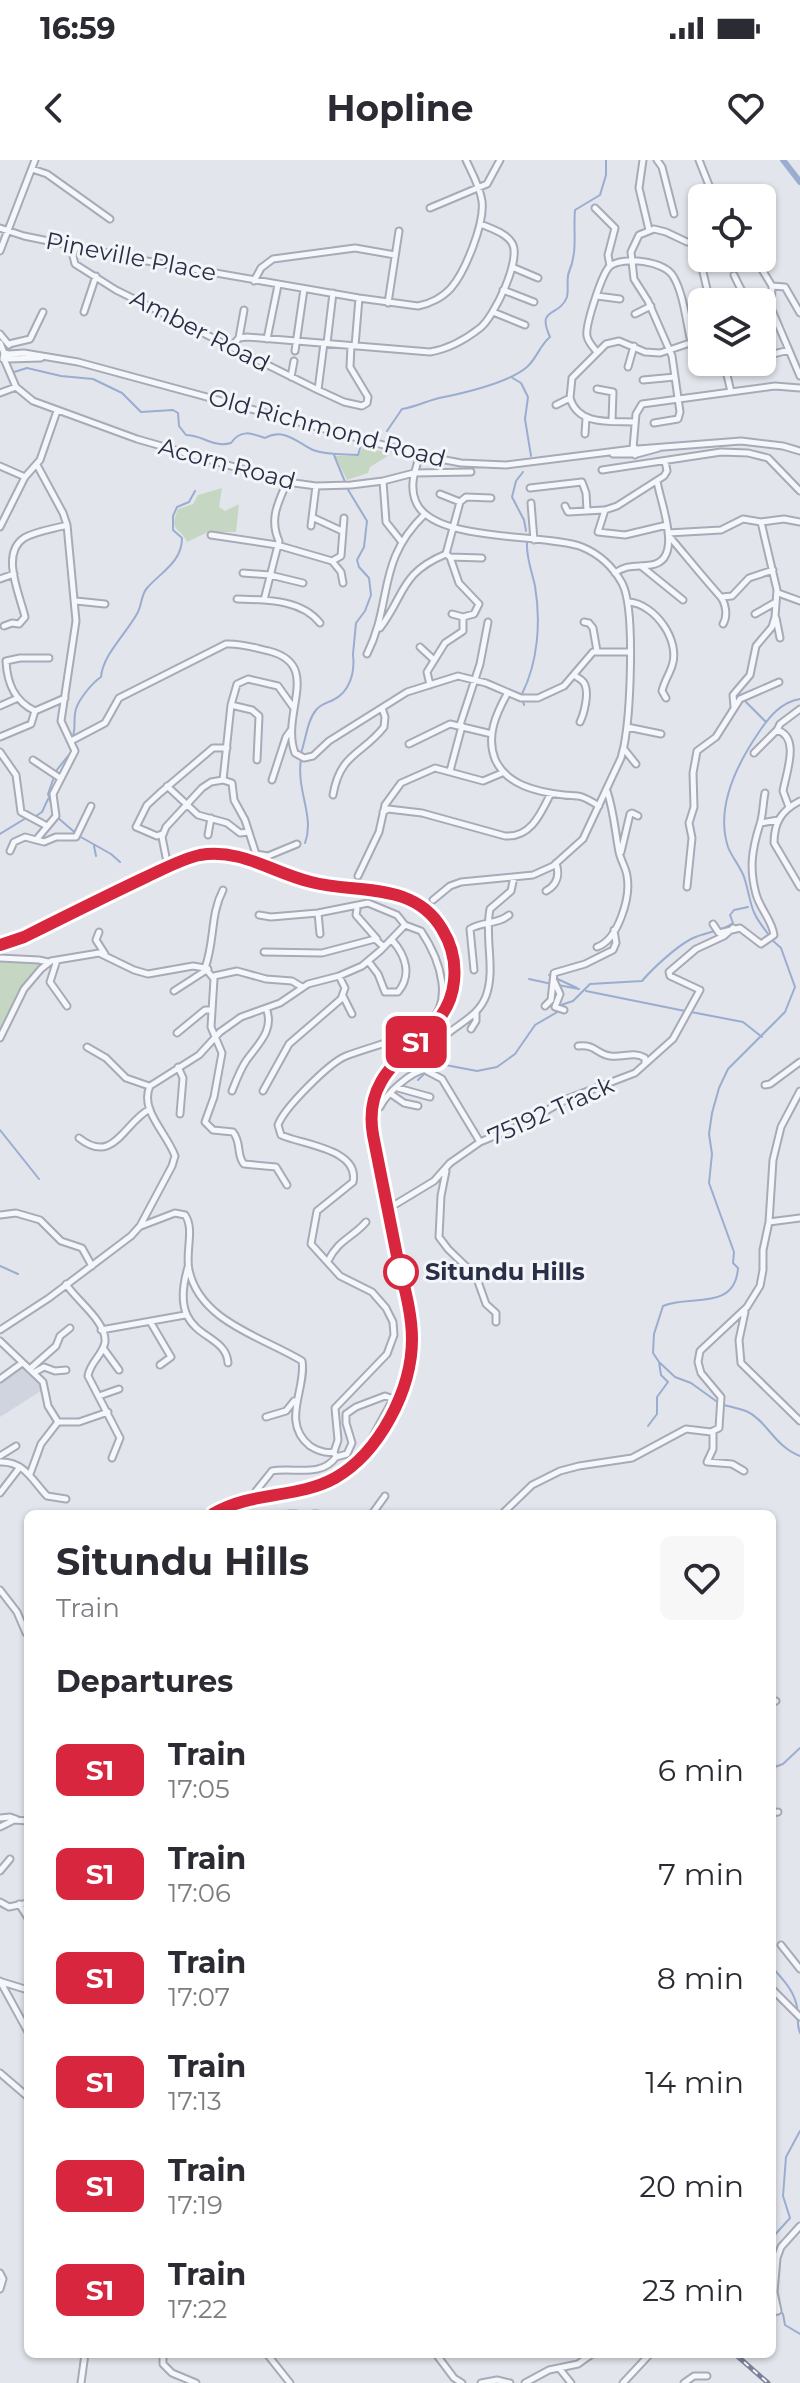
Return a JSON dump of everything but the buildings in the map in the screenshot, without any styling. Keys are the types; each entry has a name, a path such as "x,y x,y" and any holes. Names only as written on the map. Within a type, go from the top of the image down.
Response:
{"street":[{"path":"0,251 35,160"},
{"path":"239,338 430,352 479,330 493,312 515,252 510,240 481,224 482,200 466,160"},
{"path":"430,208 479,189 490,181 500,160"},
{"path":"643,160 639,188 649,230"},
{"path":"657,160 662,167 674,214"},
{"path":"699,160 708,184"},
{"path":"32,169 47,174 110,219"},
{"path":"595,208 615,228 608,255 610,266"},
{"name":"Pineville Place","path":"0,228 141,260 412,306 426,304 449,291 481,224"},
{"path":"654,423 678,419 679,398 670,348 651,306 634,279 631,262 635,240 649,230 660,229 688,241"},
{"path":"388,303 399,231"},
{"name":"Amber Road","path":"76,245 73,256 75,264 116,290 318,390 362,406 369,399 350,367 353,346"},
{"path":"254,281 261,268 273,259 355,248 395,255"},
{"path":"597,352 588,341 586,332 602,277 610,266 618,263 658,263 672,273 688,331"},
{"path":"512,267 538,278"},
{"path":"764,272 772,286 785,287 800,313"},
{"path":"734,275 740,288"},
{"path":"84,312 96,276"},
{"path":"267,339 278,285"},
{"path":"295,351 304,289"},
{"path":"503,290 534,302"},
{"path":"318,390 333,293"},
{"path":"597,296 620,299"},
{"path":"353,346 359,298"},
{"path":"635,314 651,306"},
{"path":"231,347 239,338 244,310"},
{"path":"9,344 30,339 43,312"},
{"path":"493,312 525,325"},
{"path":"776,316 800,376"},
{"path":"0,334 9,344"},
{"path":"635,422 586,418 574,409 570,398 572,378 597,352 612,342 625,342 651,353 688,343"},
{"path":"0,343 6,368 16,387 0,393"},
{"path":"5,357 9,344"},
{"path":"628,367 634,346"},
{"path":"776,353 789,350"},
{"name":"Old Richmond Road","path":"5,357 24,353 78,362 420,455 461,463 506,465 642,447 741,441 764,442 800,451"},
{"path":"291,377 294,361"},
{"path":"727,376 731,392"},
{"path":"643,380 675,377"},
{"path":"638,464 635,422 642,404 775,386 800,388"},
{"name":"Acorn Road","path":"16,387 33,401 57,411 181,452 287,482 316,486 351,485 414,473 471,472"},
{"path":"597,389 613,392 612,421"},
{"path":"556,405 570,398"},
{"path":"0,526 25,477 37,465 57,411"},
{"path":"585,434 586,418"},
{"path":"602,470 728,452 768,458 800,491"},
{"path":"420,455 412,487 415,500 432,520 494,536 567,542 581,547 602,559 615,573 629,602 631,620 624,748 583,839 557,865 538,874 459,882 433,900"},
{"path":"565,506 568,512 605,510 617,506 666,474 665,461"},
{"path":"36,840 56,816 53,794 75,753 61,725 76,621 67,525 37,465"},
{"path":"0,466 25,477"},
{"path":"383,481 386,522 401,541"},
{"path":"615,573 627,566 655,565 663,559 669,547 657,481"},
{"path":"264,600 279,541 274,531 274,517 287,482"},
{"path":"530,488 582,482 587,510"},
{"path":"311,526 316,486"},
{"path":"440,494 460,502"},
{"path":"452,614 463,617 474,614 479,604 459,583 448,556 452,526 460,502 466,497 491,498"},
{"path":"531,503 534,540"},
{"path":"605,510 598,532 625,535 667,525"},
{"path":"379,628 390,569 401,541 425,514"},
{"path":"314,518 342,531"},
{"path":"332,561 341,556 344,518"},
{"path":"669,534 721,530 743,519 800,522"},
{"path":"734,707 733,695 750,675 756,646 775,617 778,593 761,522"},
{"path":"4,626 19,624 24,619 13,554 21,540 67,525"},
{"path":"669,534 707,584 722,597 727,616 723,624"},
{"path":"211,535 277,545 332,561 341,572 343,583"},
{"path":"367,654 407,581 420,569 448,556 482,558"},
{"path":"640,566 683,600"},
{"path":"722,597 732,596 749,578 773,570"},
{"path":"243,573 270,575 303,583"},
{"path":"0,579 14,574"},
{"path":"778,593 800,601"},
{"path":"237,599 264,600 302,608 320,623"},
{"path":"76,601 105,604"},
{"path":"629,602 645,607 666,627 673,665 662,686 666,698"},
{"path":"755,614 777,602"},
{"path":"430,685 426,677 434,660 445,643 462,632 463,617"},
{"path":"775,617 780,638"},
{"path":"450,771 488,622"},
{"path":"584,622 593,628 597,651"},
{"path":"71,741 105,723 119,698 226,644 243,644 288,658 297,672 291,730 295,753 304,758 311,757 329,741 407,692 458,676 475,679 521,698 538,698 557,691 589,655 597,651 629,652"},
{"path":"420,647 434,660"},
{"path":"35,711 18,698 7,680 6,661 49,658"},
{"path":"574,675 586,686 584,715 580,722"},
{"path":"223,780 231,705 237,684 248,679 278,686 293,707"},
{"path":"687,887 696,753 716,737 740,699 779,682"},
{"path":"507,694 492,734 494,756 502,773 516,783 551,793 583,797 599,806"},
{"path":"0,706 18,698"},
{"path":"0,737 31,724 35,711 65,698"},
{"path":"231,705 252,710 259,716 257,760"},
{"path":"333,795 342,767 384,727 382,708"},
{"path":"754,753 780,724 800,709"},
{"path":"409,744 446,725 492,734"},
{"path":"627,727 661,734"},
{"path":"272,780 291,730"},
{"path":"777,730 791,736 798,752 784,786 783,795 789,807"},
{"path":"227,748 212,749 167,786 150,802 136,827 157,836 162,834 208,783 223,780 232,783 234,800 257,855 268,856 297,844"},
{"path":"624,748 636,764"},
{"path":"0,752 16,775 21,812 47,826"},
{"path":"33,760 60,778"},
{"path":"358,876 378,834 382,814 401,783 430,768 483,781 502,773"},
{"path":"167,786 195,813 227,823 240,833 249,832"},
{"path":"597,947 607,942 623,913 628,879 620,857 615,814 607,790"},
{"path":"382,814 388,809 422,813 505,836 517,836 532,826 551,793"},
{"path":"713,924 719,933 740,928 761,944 771,939 773,929 755,890 751,858 754,837 761,823 765,793"},
{"path":"800,801 789,807 778,820 774,843 800,887"},
{"path":"10,851 14,842 22,838 44,842 56,837 76,837 91,806"},
{"path":"620,857 631,813 638,816"},
{"path":"208,835 211,818"},
{"path":"761,823 778,820"},
{"path":"162,834 166,857"},
{"path":"546,891 554,886 557,865"},
{"path":"794,877 800,873"},
{"path":"426,1069 443,1038 484,1002 489,985 490,909 511,891 514,877"},
{"path":"174,991 206,968 213,941 214,911 223,890"},
{"path":"259,915 271,917 318,913 374,904 403,919 405,925"},
{"path":"350,917 359,906"},
{"path":"359,906 355,914 384,947"},
{"path":"318,913 320,934"},
{"path":"474,970 470,929 488,922 500,922 509,915"},
{"path":"0,1330 49,1298 140,1226 174,1161 172,1148 146,1097 149,1086 199,1055 215,1037 241,1017 280,1003 302,987 339,976 368,961 405,925"},
{"path":"256,1491 272,1471 328,1466 338,1440 334,1413 337,1403 382,1361 394,1335 391,1316 381,1300 340,1276 311,1244 316,1214 325,1203 353,1182 351,1165 342,1155 281,1135 278,1125 287,1111 338,1060 421,1029 438,1011 443,988 439,968 421,931 405,925"},
{"path":"645,1064 675,1036 699,993 698,987 668,974 696,949 724,936 733,928"},
{"path":"545,1006 551,1000 556,971 585,964 613,950 616,940 614,929"},
{"path":"99,932 96,940 105,955"},
{"path":"264,952 320,953 377,939"},
{"path":"368,961 378,974 385,992 398,992 406,981 407,971 400,949 392,940"},
{"path":"0,958 48,962 91,953 105,955 128,968 148,974 193,966 206,968 214,976 211,1027 222,1053 213,1101 204,1119 213,1130 233,1132 240,1142 243,1163 276,1167 287,1185"},
{"path":"57,960 50,982 67,1006"},
{"path":"0,1038 24,989 48,962"},
{"path":"214,976 237,971 292,981 302,987"},
{"path":"263,1091 289,1044 343,995 345,988 339,976"},
{"path":"553,977 560,993 555,1007 564,1010"},
{"path":"343,995 352,1014"},
{"path":"232,1091 246,1062 264,1040 270,1018 266,1008"},
{"path":"177,1033 205,1010 212,1010"},
{"path":"471,1029 476,1021 476,1011"},
{"name":"75192 Track","path":"396,1204 434,1181 450,1163 480,1142 521,1125 567,1099 623,1079 645,1064 645,1058 638,1054 609,1056 595,1047 578,1046"},
{"path":"87,1047 106,1058 126,1078 149,1086"},
{"path":"765,1085 800,1062"},
{"path":"178,1067 183,1078 180,1114"},
{"path":"380,1107 397,1088 419,1070 426,1069 442,1079 480,1142"},
{"path":"397,1088 430,1097"},
{"path":"800,1091 778,1139 771,1169 769,1222 763,1250 762,1277 740,1329 739,1360 800,1421"},
{"path":"391,1094 403,1103 418,1106"},
{"path":"79,1138 101,1148 121,1137 141,1114 150,1109"},
{"path":"446,1170 439,1237 476,1276 486,1304 496,1313 496,1322"},
{"path":"0,1215 16,1213 40,1220 61,1241 82,1248 92,1266"},
{"path":"140,1226 175,1213 185,1215 189,1224 185,1315 198,1330 224,1350 228,1363"},
{"path":"769,1222 800,1218"},
{"path":"328,1261 342,1241 356,1234 366,1222"},
{"path":"189,1267 197,1290 208,1305 252,1335 302,1361 295,1415 305,1441 326,1454 344,1456 352,1447 346,1414 385,1396 391,1398 371,1440"},
{"path":"66,1284 84,1303 105,1339 103,1348 88,1371 120,1438 112,1458"},
{"path":"744,1471 732,1464 707,1462 713,1449 715,1430 720,1424 721,1397 701,1373 699,1356 705,1344 747,1307"},
{"path":"101,1330 185,1315"},
{"path":"151,1323 171,1358 160,1365"},
{"path":"33,1370 70,1328"},
{"path":"0,1341 43,1382 48,1406 58,1422"},
{"path":"103,1348 119,1370"},
{"path":"0,1379 22,1363"},
{"path":"33,1370 44,1367 55,1371 66,1370"},
{"path":"99,1396 119,1389"},
{"path":"266,1417 288,1410 296,1397"},
{"path":"58,1422 79,1422 108,1412"},
{"path":"30,1474 41,1444 58,1422"},
{"path":"506,1510 532,1485 560,1471 632,1458 686,1429 715,1430"},
{"path":"0,1456 16,1446"},
{"path":"0,1462 13,1463 30,1474 51,1498 66,1499"},
{"path":"0,1493 20,1467"},
{"path":"375,1510 385,1496"},
{"path":"0,1590 14,1607 24,1629"},
{"path":"0,1818 24,1821"},
{"path":"0,1827 16,1820"},
{"path":"0,1871 10,1859"},
{"path":"0,1902 7,1907 24,1903"},
{"path":"19,1904 24,1912"},
{"path":"781,1945 800,1969"},
{"path":"0,1982 24,1989"},
{"path":"0,1982 24,2025"},
{"path":"776,1992 798,2016"},
{"path":"0,2073 24,2094"},
{"path":"776,2265 779,2252 800,2226"},
{"path":"0,2273 3,2279 0,2289"},
{"path":"776,2292 776,2311"},
{"path":"81,2383 84,2358"},
{"path":"163,2358 163,2364 172,2373 196,2383"},
{"path":"270,2358 290,2383"},
{"path":"439,2358 454,2378 462,2383"},
{"path":"525,2383 586,2358"},
{"path":"623,2383 646,2358"},
{"path":"559,2368 571,2383"},
{"path":"684,2383 694,2376 707,2376"},
{"path":"481,2383 497,2380 510,2383"}],"shaded area":[{"path":"21,1366 29,1369 44,1389 0,1417 0,1380"}],"green space":[{"path":"363,446 391,454 370,467 368,473 347,480 335,456 358,456"},
{"path":"222,488 219,507 225,511 239,504 236,532 208,532 187,542 175,526 178,509 193,504 198,495"},
{"path":"0,959 44,963 32,976 0,1035"}],"waterway":[{"path":"387,431 402,409 476,390 527,367 550,337 546,327 547,316 559,308 567,297 574,249 575,210 600,195 606,175 606,160"},
{"path":"783,160 800,182"},
{"path":"14,372 27,368 93,379 122,393 141,412 173,410 178,413 179,426 186,435 219,444 231,443 246,433 265,438 285,435 313,450 329,454 358,455 361,445"},
{"path":"511,377 521,383 528,397 525,419 531,456"},
{"path":"334,455 345,482"},
{"path":"523,472 516,481 512,497 526,531"},
{"path":"347,488 367,521 364,547 357,560 369,578 371,595 356,623 353,654"},
{"path":"73,736 75,712 80,701 101,677 111,652 138,612 145,591 178,554 182,538 173,530 173,516 177,507 189,502 195,491"},
{"path":"522,694 532,669 538,628 537,600 527,542"},
{"path":"301,753 313,714 347,687 352,675 353,655"},
{"path":"769,935 755,914 744,876 728,847 724,817 726,801 736,772 767,721 787,703 800,699"},
{"path":"744,700 766,722"},
{"path":"523,701 524,705"},
{"path":"56,771 72,751"},
{"path":"301,759 301,782 308,823 305,843"},
{"path":"52,807 48,794 54,777"},
{"path":"36,816 42,812 48,799"},
{"path":"57,817 79,836 120,862"},
{"path":"0,834 26,818"},
{"path":"94,846 96,856"},
{"path":"561,1005 573,1001 590,984 642,981 685,943 728,926 733,923 730,915 734,910 748,907"},
{"path":"648,1426 657,1414 657,1397 668,1382 661,1375 659,1362 653,1353 654,1334 663,1306 720,1296 729,1291 735,1282 738,1268 733,1263 734,1252 709,1183 712,1154 709,1134 719,1088 728,1069 785,1012 795,987 781,948 772,940"},
{"path":"549,975 577,988"},
{"path":"529,979 552,984"},
{"path":"558,985 579,989"},
{"path":"586,991 685,1011"},
{"path":"431,1069 440,1064 477,1071 497,1067 515,1054 535,1025 559,1011"},
{"path":"691,1012 743,1022 762,1037"},
{"path":"418,1080 424,1074"},
{"path":"0,1130 39,1179"},
{"path":"0,1266 18,1274"},
{"path":"659,1362 675,1377 691,1383 716,1401"},
{"path":"724,1405 755,1416 784,1447 800,1456"},
{"path":"776,1767 800,1748"},
{"path":"776,1972 793,1995 800,2033"},
{"path":"776,2234 790,2218 783,2196 786,2157 800,2131"},
{"path":"776,2308 783,2314 785,2325 800,2334"}],"railway":[{"path":"0,945 24,937 179,862 215,853 243,858 311,882 400,896 430,914 448,941 454,960 454,981 448,1003 437,1022 391,1067 379,1085 373,1107 373,1135 412,1329 406,1381 398,1402 377,1440 347,1470 330,1481 221,1510"},
{"path":"740,2358 768,2383"}],"train":[{"name":"S1","path":"0,945 24,937 187,858 222,853 322,885 385,891 406,897 428,911 448,939 454,961 450,1000 433,1027 385,1074 378,1085 372,1110 381,1181 411,1325 410,1362 400,1392 374,1446 352,1468 314,1487 245,1499 220,1510"}],"place":[{"name":"Situndu Hills","path":"401,1272"}]}
